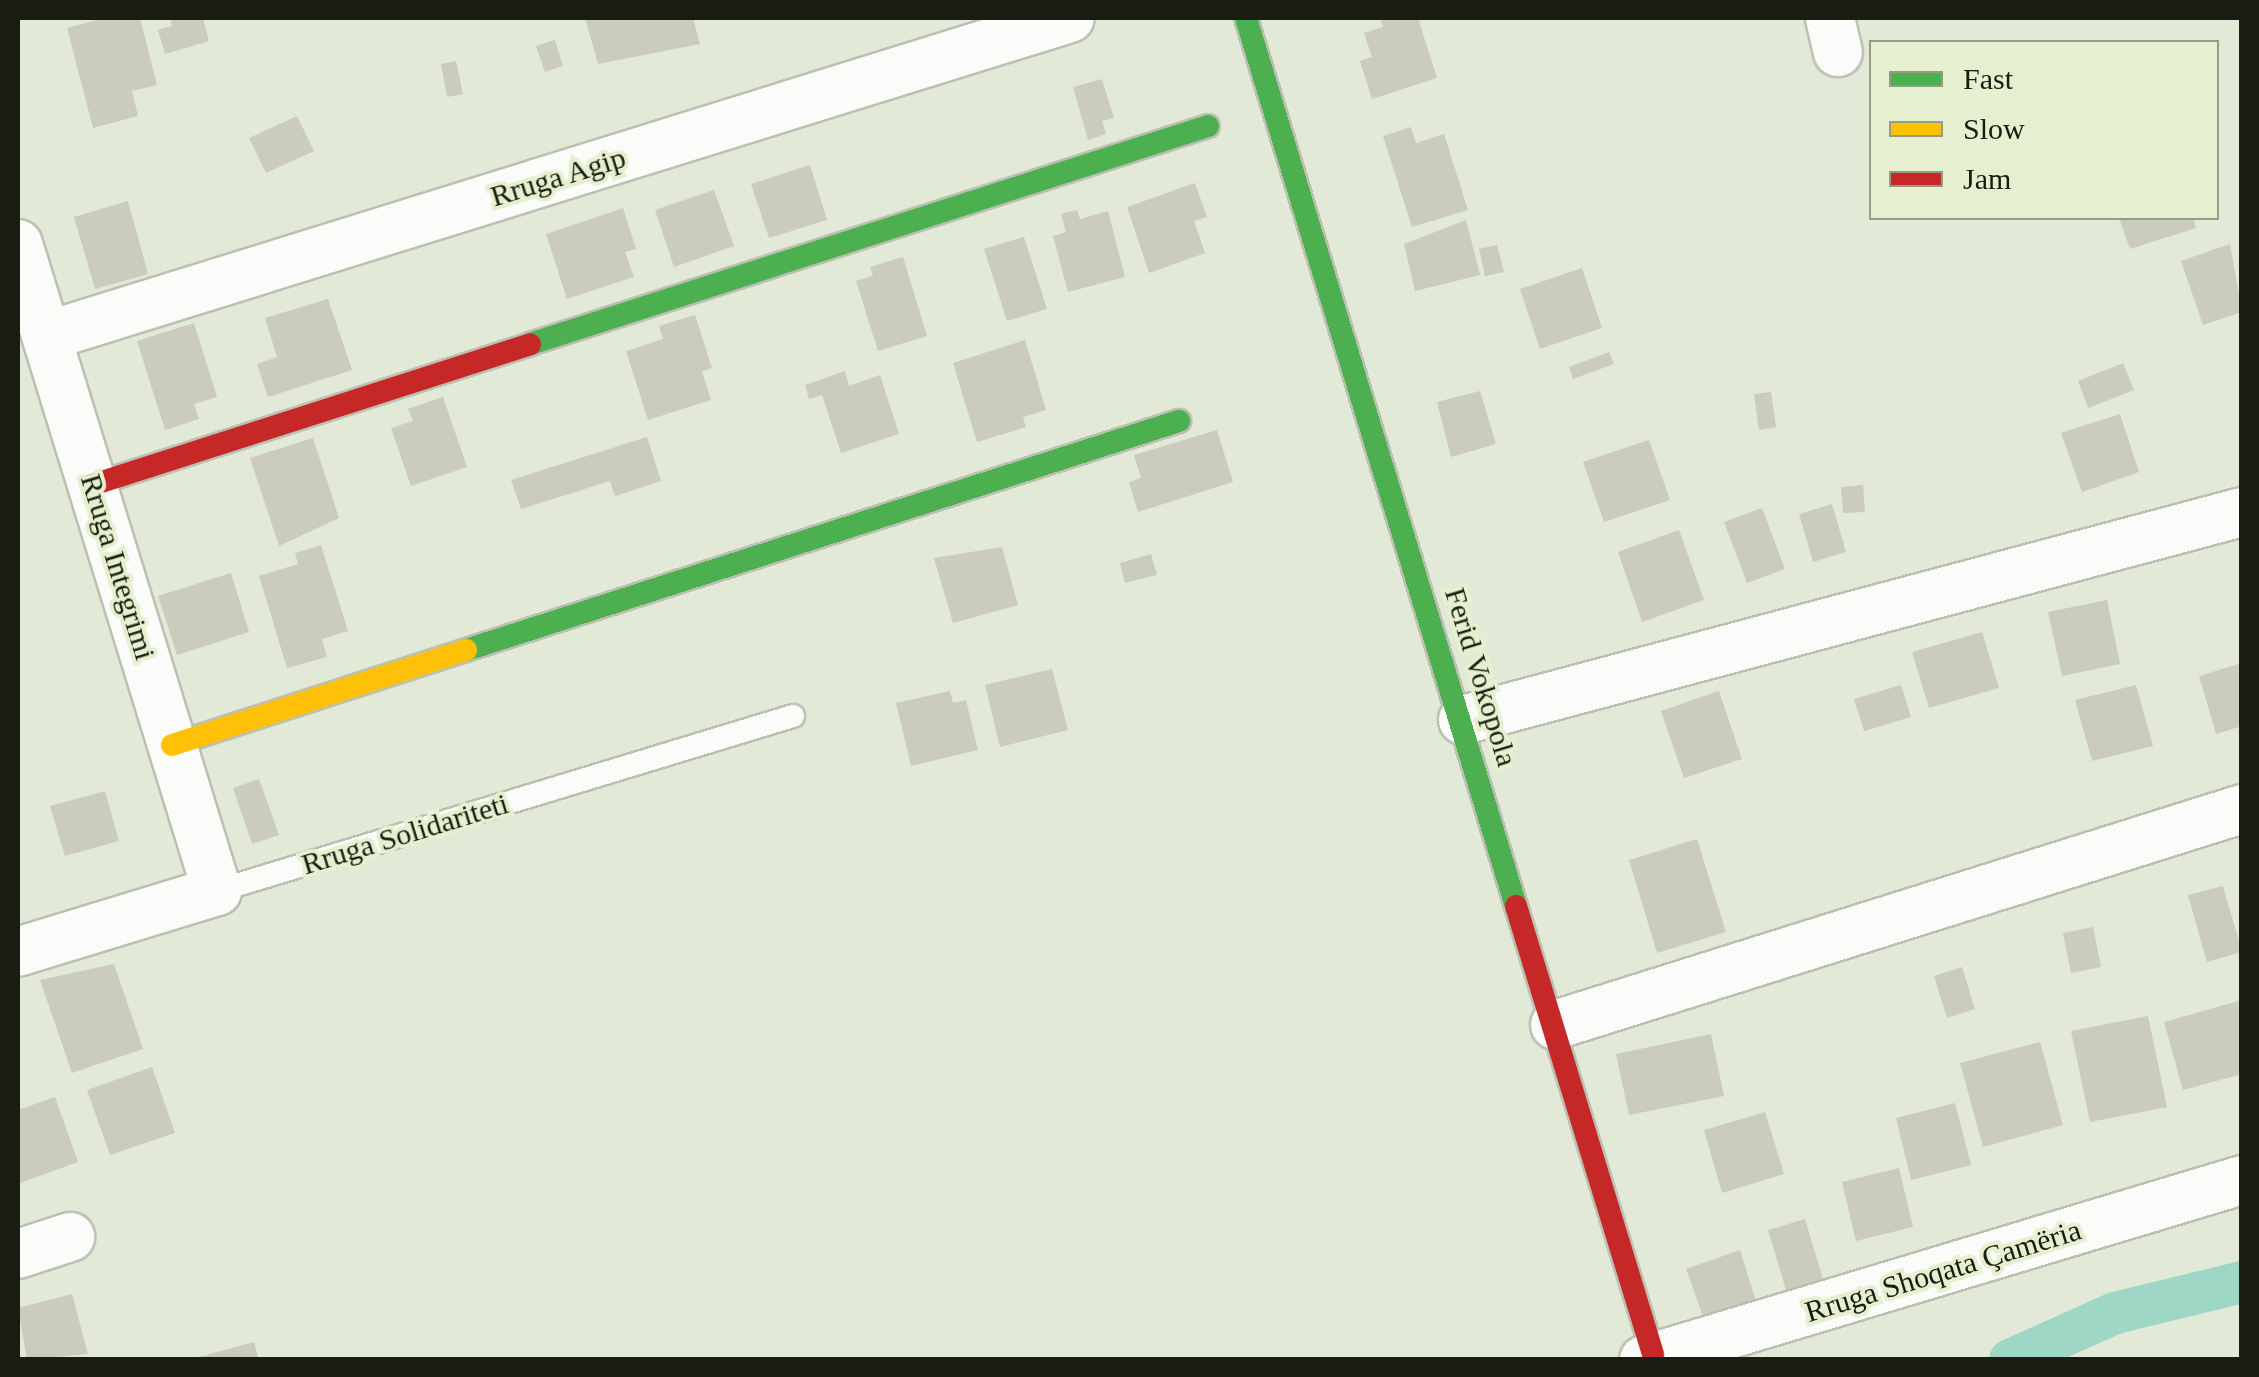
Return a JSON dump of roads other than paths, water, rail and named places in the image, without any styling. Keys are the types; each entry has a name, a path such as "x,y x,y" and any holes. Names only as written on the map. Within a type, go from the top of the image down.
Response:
{"street":[{"name":"Rruga Agip","path":"39,352 1070,18"},
{"name":"Ferid Vokopola","path":"1246,18 1555,1025 1649,1357"},
{"path":"92,484 1208,126"},
{"name":"Rruga Integrimi","path":"18,244 39,352 92,484 217,891"},
{"path":"172,745 1179,422"},
{"path":"1463,720 2242,512"},
{"path":"1555,1025 2242,810"},
{"name":"Rruga Solidariteti","path":"18,952 217,891"},
{"name":"Rruga Shoqata Çamëria","path":"1649,1357 2242,1180"},
{"path":"18,1254 70,1236"}],"lane":[{"name":"Rruga Solidariteti","path":"217,891 794,716"}],"waterway":[{"path":"2010,1360 2115,1313 2242,1282"}]}
